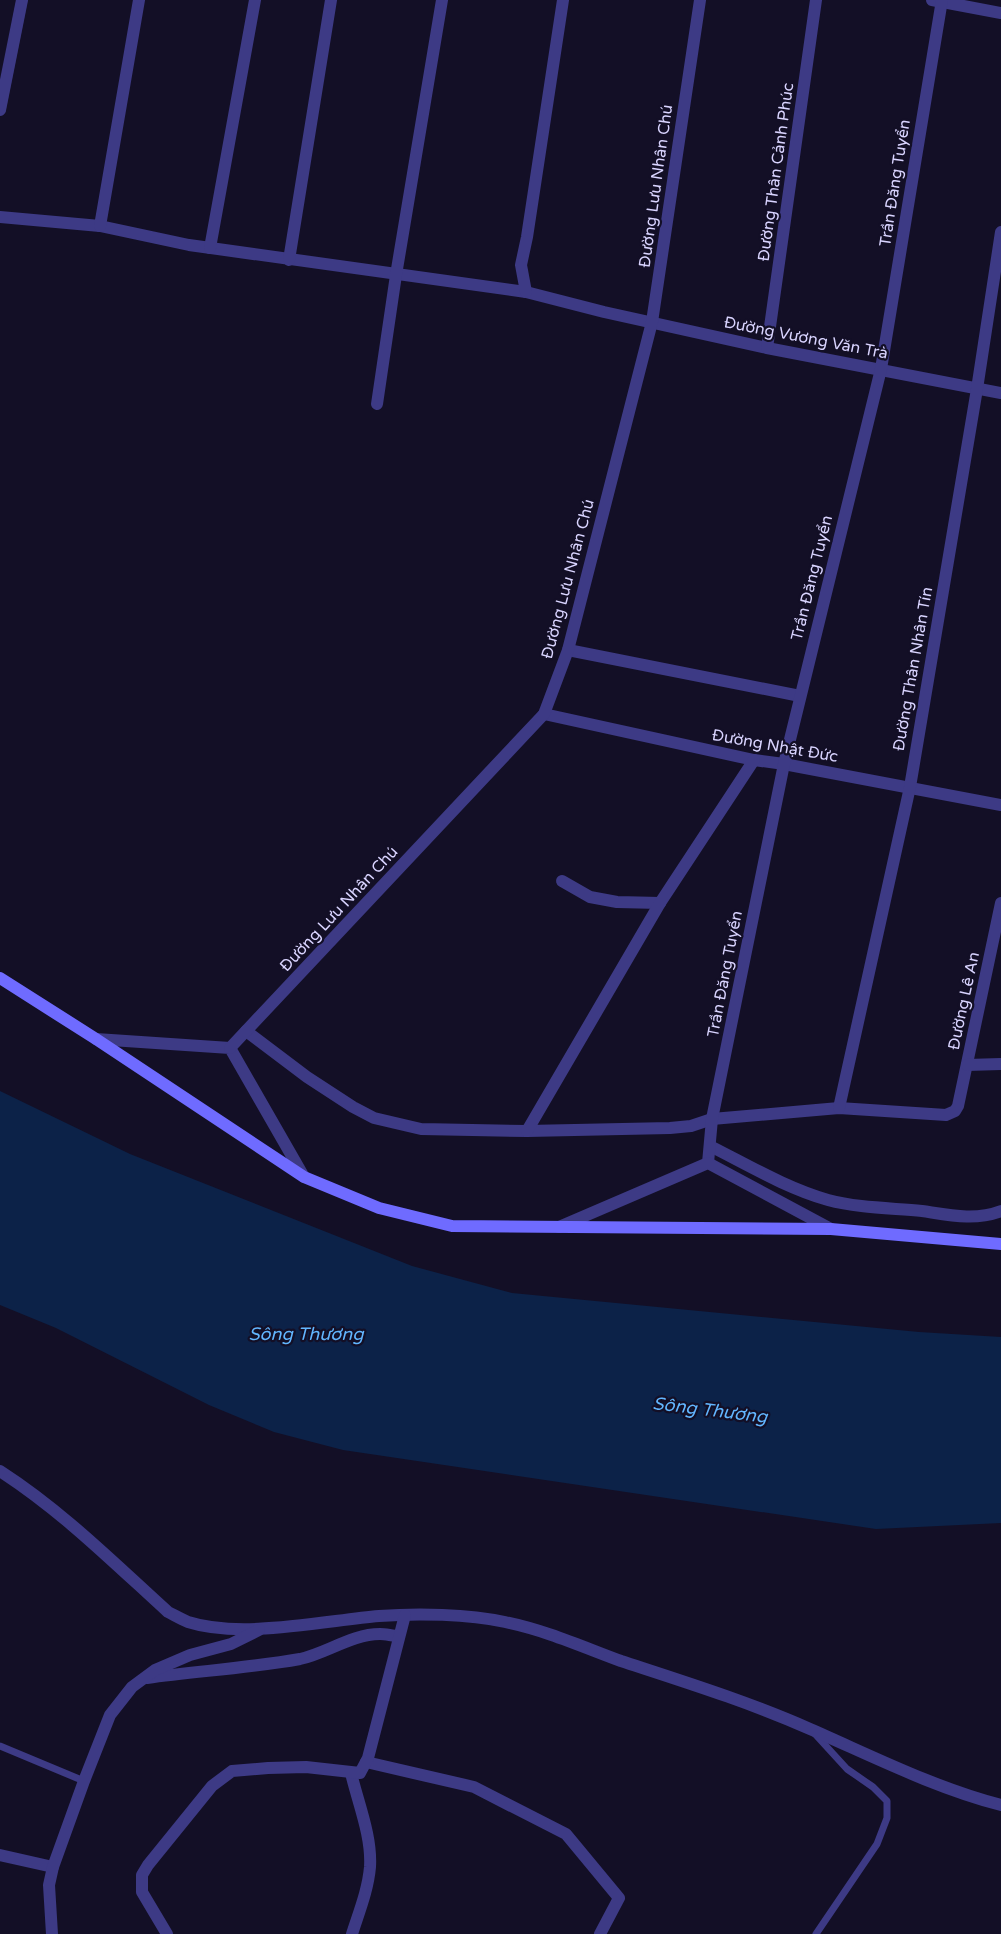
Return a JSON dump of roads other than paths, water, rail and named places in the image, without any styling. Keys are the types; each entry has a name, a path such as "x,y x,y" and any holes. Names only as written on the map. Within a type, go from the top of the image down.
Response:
{"street":[{"path":"0,110 22,0"},
{"path":"100,226 139,0"},
{"path":"210,248 255,0"},
{"path":"289,260 331,0"},
{"path":"377,404 396,275 442,0"},
{"path":"526,292 521,265 527,237 563,0"},
{"name":"Đường Lưu Nhân Chú","path":"230,1048 544,714 568,650 652,322 700,0"},
{"name":"Đường Thân Cảnh Phúc","path":"767,348 816,0"},
{"path":"939,0 1001,13"},
{"name":"Trần Đăng Tuyển","path":"708,1163 712,1119 784,764 881,369 939,0"},
{"name":"Đường Vương Văn Trà","path":"0,217 100,226 210,248 526,292 604,312 767,348 1001,393"},
{"name":"Đường Thân Nhân Tín","path":"839,1108 910,787 977,388 1001,232"},
{"path":"568,650 800,696"},
{"name":"Đường Nhật Đức","path":"544,714 754,760 1001,805"},
{"path":"527,1131 660,903 754,760"},
{"path":"562,880 590,898 617,902 660,903"},
{"name":"Đường Lê An","path":"839,1108 946,1115 955,1111 958,1106 1001,903"},
{"path":"0,978 96,1039 304,1177 379,1208 452,1226 831,1229 1001,1244"},
{"path":"246,1031 307,1077 353,1107 374,1118 421,1129 527,1131 670,1128 691,1126 712,1119 839,1108"},
{"path":"96,1039 230,1048 304,1177"},
{"path":"967,1065 1001,1064"},
{"path":"710,1146 788,1184 828,1200 959,1217 989,1215 1001,1211"},
{"path":"558,1227 708,1163 831,1229"},
{"path":"0,1472 29,1490 64,1519 168,1612 186,1621 207,1627 236,1629 405,1615 472,1616 506,1622 544,1633 621,1661 720,1693 809,1728 870,1757 958,1791 1001,1804"},
{"path":"167,1934 142,1892 142,1875 212,1786 232,1771 306,1767 360,1773 366,1762 405,1615"},
{"path":"52,1934 49,1885 53,1867 110,1715 132,1687 155,1670 190,1654 231,1644 263,1628"},
{"path":"144,1678 222,1670 298,1659 315,1655 338,1645 370,1635 399,1636"},
{"path":"366,1762 474,1787 566,1834 619,1898 600,1934"},
{"path":"351,1773 369,1845 370,1867 366,1890 352,1934"},
{"path":"0,1855 53,1867"}],"lane":[{"path":"809,1728 847,1769 873,1787 887,1801 887,1818 877,1844 816,1934"},
{"path":"0,1746 84,1781"}],"water":[{"name":"Sông Thương","path":"0,1091 130,1154 412,1266 512,1293 919,1332 1001,1337 1001,1523 876,1529 343,1450 274,1432 209,1405 56,1328 0,1305"}]}
